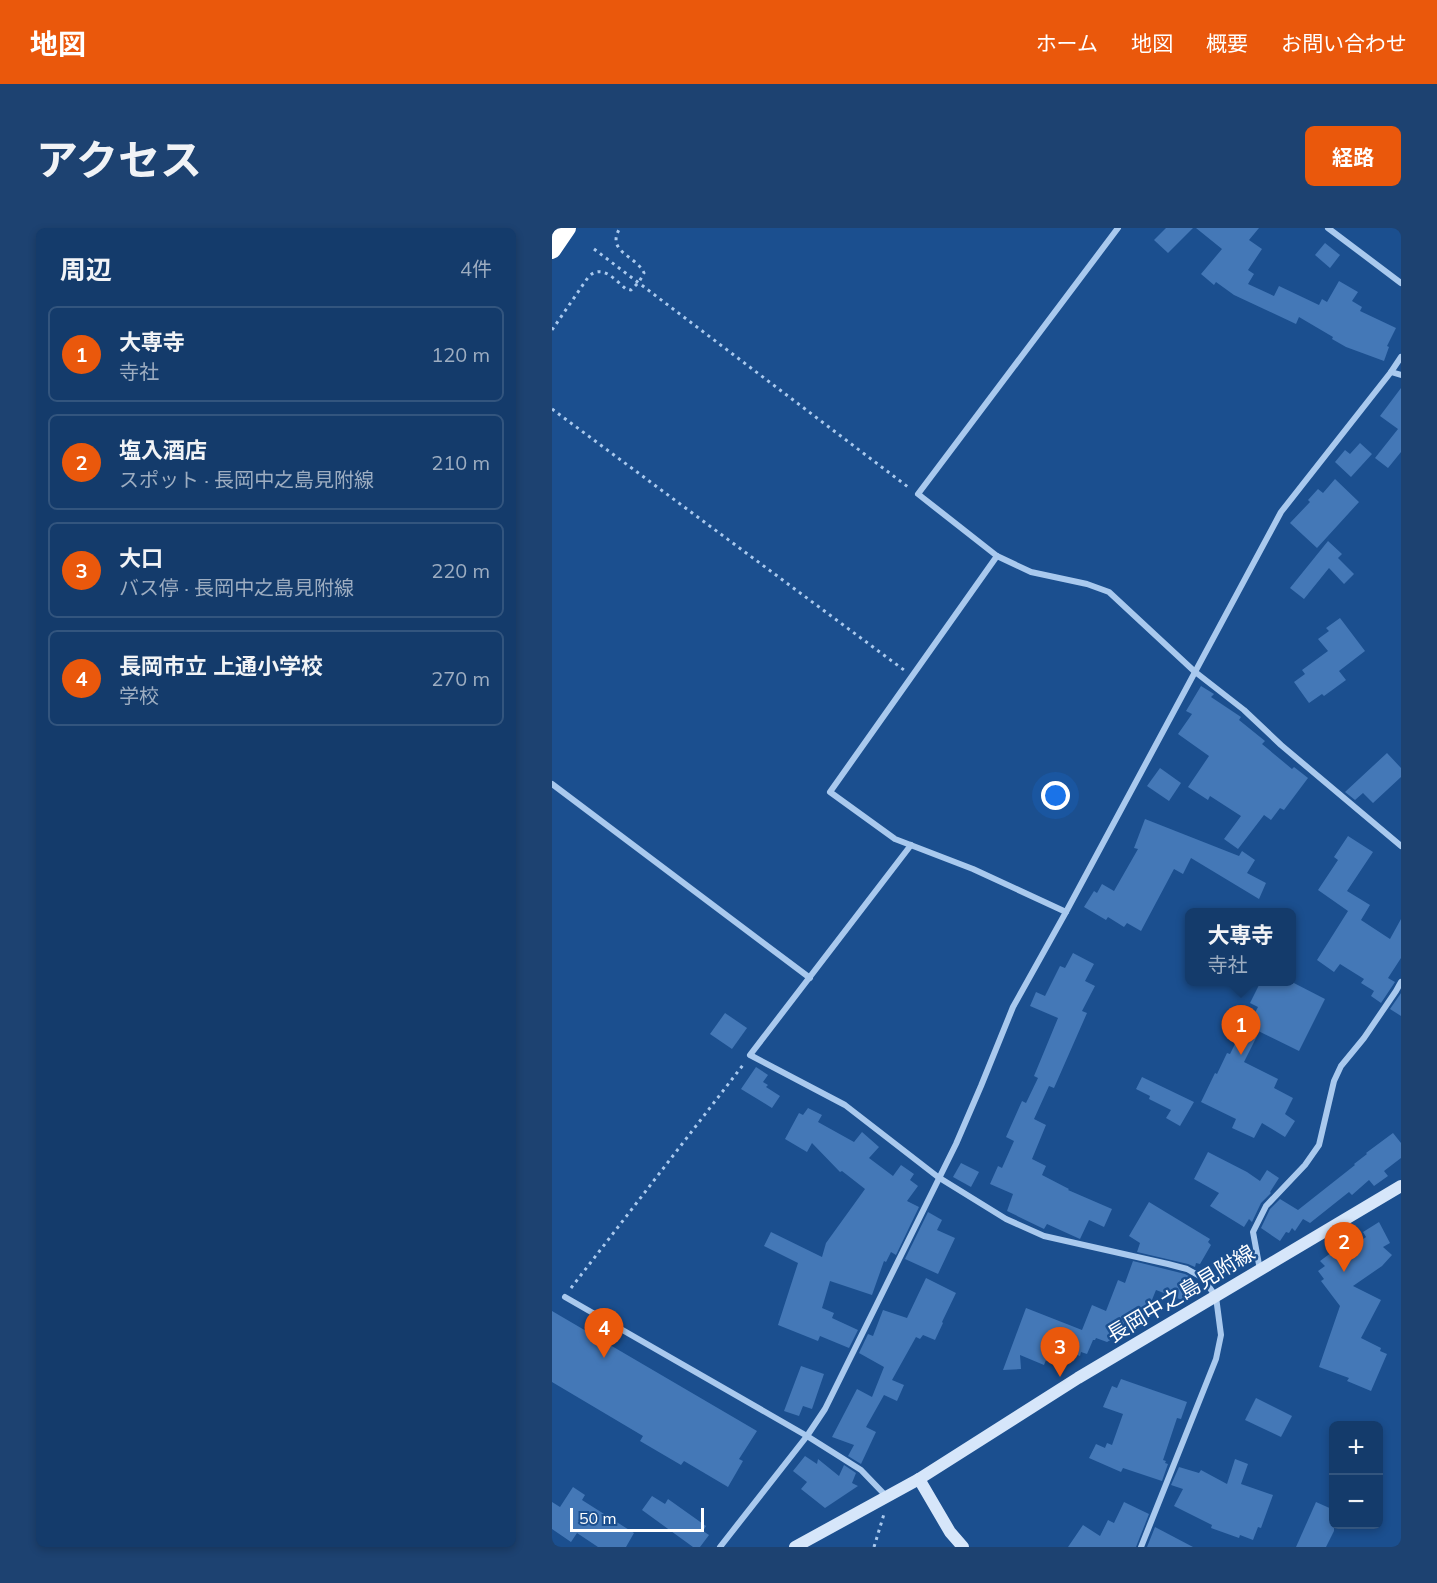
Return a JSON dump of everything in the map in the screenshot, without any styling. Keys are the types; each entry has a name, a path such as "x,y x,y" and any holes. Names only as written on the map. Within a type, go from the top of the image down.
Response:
{"highway":[{"path":"552,250 567,228"}],"main road":[{"name":"長岡中之島見附線","path":"795,1547 919,1479 1078,1378 1401,1186"},
{"path":"919,1479 950,1532 963,1547"}],"street":[{"path":"1118,228 918,494 997,556 1031,572 1087,584 1108,592 1194,671 1244,710 1281,745 1401,846"},
{"path":"1328,228 1401,283"},
{"path":"720,1547 807,1436 825,1409 956,1144 1013,1007 1281,512 1401,357"},
{"path":"1391,372 1401,375"},
{"path":"997,556 830,792 895,838 974,869 1066,912"},
{"path":"552,784 810,978"},
{"path":"911,845 750,1055 845,1105 938,1177 1006,1219 1044,1236 1187,1269 1203,1278 1216,1297 1221,1335 1216,1359 1142,1547"},
{"path":"1260,1270 1253,1232 1266,1206 1305,1165 1319,1145 1334,1081 1341,1066 1364,1038 1401,982"},
{"path":"565,1297 807,1436 861,1470 887,1497"}],"path":[{"path":"552,330 588,276 594,271 603,271 630,290 639,282 644,273 641,267 617,246 616,234 620,228"},
{"path":"594,249 918,494"},
{"path":"552,409 913,676"},
{"path":"565,1297 750,1055"},
{"path":"874,1547 884,1517 887,1497"}],"building":[{"path":"1166,228 1193,228 1168,253 1154,240"},
{"path":"1196,228 1259,228 1249,240 1262,249 1248,270 1254,274 1248,284 1274,296 1279,286 1319,305 1322,299 1327,302 1339,281 1358,292 1352,301 1362,307 1360,311 1396,328 1387,346 1389,347 1384,361 1346,347 1299,317 1296,324 1234,295 1216,282 1214,285 1201,274 1222,249"},
{"path":"1325,243 1340,255 1330,268 1315,255"},
{"path":"1401,388 1401,452 1388,468 1375,458 1398,429 1380,416"},
{"path":"1360,443 1372,454 1351,477 1335,462 1345,450 1350,454"},
{"path":"1335,479 1359,502 1317,548 1290,523 1310,502 1308,500 1318,489 1323,493"},
{"path":"1328,541 1342,554 1338,558 1354,574 1344,584 1329,568 1304,599 1290,588"},
{"path":"1340,618 1365,651 1339,671 1346,680 1324,696 1322,694 1309,703 1294,682 1305,674 1302,670 1328,651 1318,639 1329,631 1326,628"},
{"path":"1201,686 1214,694 1211,697 1241,717 1239,720 1265,741 1262,744 1292,769 1294,767 1308,778 1284,810 1280,808 1271,820 1264,815 1238,849 1224,839 1241,816 1210,796 1208,800 1188,787 1209,756 1178,734 1192,714 1186,711"},
{"path":"1387,753 1401,768 1401,777 1373,803 1363,793 1355,800 1345,792"},
{"path":"1160,768 1181,783 1169,801 1147,786"},
{"path":"1145,819 1239,856 1242,851 1255,860 1247,873 1266,883 1259,899 1191,858 1183,874 1174,869 1141,931 1127,923 1124,927 1108,917 1106,920 1084,907 1094,891 1097,893 1102,884 1114,891 1138,849 1134,848"},
{"path":"1348,836 1373,852 1347,891 1370,905 1361,920 1390,939 1401,919 1401,958 1388,978 1395,982 1381,1003 1371,996 1374,991 1361,983 1364,979 1340,964 1334,972 1317,960 1348,911 1318,890 1338,860 1334,857"},
{"path":"1073,953 1094,964 1085,981 1095,986 1082,1011 1087,1013 1054,1088 1049,1086 1034,1119 1046,1125 1032,1159 1046,1166 1042,1175 1068,1190 1112,1209 1104,1227 1089,1220 1080,1239 1047,1224 1044,1229 1007,1211 1013,1194 990,1184 998,1166 1002,1168 1014,1141 1006,1137 1022,1101 1026,1103 1038,1078 1034,1076 1058,1018 1030,1006 1036,992 1045,996 1060,966 1065,968"},
{"path":"1296,984 1325,999 1299,1051 1248,1026 1258,1007 1250,1003 1258,986 1296,986"},
{"path":"1401,993 1401,1016 1390,1009"},
{"path":"725,1013 747,1028 732,1049 710,1034"},
{"path":"1242,1030 1257,1036 1244,1062 1278,1079 1274,1088 1293,1098 1285,1114 1295,1121 1285,1137 1262,1123 1254,1138 1232,1128 1236,1119 1201,1102 1215,1073 1217,1074 1227,1053 1230,1054"},
{"path":"756,1067 768,1075 763,1082 768,1085 766,1087 780,1096 772,1108 741,1089"},
{"path":"1142,1077 1194,1102 1180,1126 1166,1118 1171,1110 1149,1099 1150,1096 1136,1089"},
{"path":"808,1108 822,1115 818,1122 854,1142 862,1132 879,1147 869,1158 893,1176 901,1165 914,1174 910,1180 918,1186 907,1201 919,1207 896,1255 891,1252 886,1262 884,1261 872,1295 830,1281 822,1308 834,1313 832,1318 858,1330 849,1348 820,1336 818,1341 778,1325 798,1263 764,1246 771,1232 822,1257 826,1243 865,1189 842,1171 840,1172 812,1143 807,1152 785,1139 799,1113 803,1115"},
{"path":"1393,1133 1401,1143 1401,1158 1384,1171 1388,1176 1374,1186 1369,1180 1352,1195 1349,1192 1310,1223 1303,1219 1295,1231 1292,1228 1289,1233 1286,1232 1280,1241 1261,1228 1270,1209 1280,1199 1298,1210"},
{"path":"1208,1152 1260,1181 1267,1170 1279,1178 1271,1193 1261,1203 1252,1222 1249,1219 1244,1227 1210,1206 1219,1193 1194,1179"},
{"path":"961,1163 979,1172 971,1187 953,1177"},
{"path":"1149,1202 1210,1239 1208,1242 1211,1245 1200,1264 1196,1263 1195,1267 1137,1252 1140,1243 1129,1236"},
{"path":"928,1212 942,1220 937,1230 955,1238 938,1274 905,1259"},
{"path":"1379,1222 1390,1243 1383,1247 1392,1255 1382,1266 1353,1286 1381,1300 1361,1338 1381,1348 1380,1351 1387,1354 1371,1391 1347,1381 1349,1378 1319,1367 1340,1306 1321,1281 1324,1279 1318,1271 1325,1266 1320,1261 1339,1247 1344,1254 1366,1237 1363,1232"},
{"path":"1133,1261 1191,1277 1182,1300 1156,1290 1143,1322 1127,1316 1119,1335 1107,1342 1096,1338 1087,1354 1081,1352 1080,1356 1052,1345 1044,1365 1020,1355 1021,1369 1003,1370 1026,1308 1082,1330 1092,1305 1106,1311 1118,1280 1125,1283"},
{"path":"926,1278 956,1293 935,1340 923,1335 920,1339 916,1337 892,1380 904,1385 897,1401 884,1395 866,1427 876,1432 861,1464 848,1456 854,1445 832,1437 857,1389 872,1397 884,1367 859,1353 868,1334 873,1336 883,1310 907,1318"},
{"path":"552,1311 757,1431 739,1459 743,1461 728,1487 684,1461 681,1465 640,1441 643,1436 552,1382"},
{"path":"801,1366 824,1374 812,1409 803,1406 799,1416 784,1411"},
{"path":"1121,1379 1187,1402 1181,1419 1177,1418 1163,1460 1168,1464 1162,1481 1123,1468 1121,1472 1089,1458 1096,1444 1105,1448 1107,1443 1112,1445 1123,1414 1103,1407 1112,1386 1117,1388"},
{"path":"1256,1398 1292,1416 1281,1437 1245,1420"},
{"path":"805,1456 817,1464 818,1459 839,1476 844,1465 856,1473 852,1483 858,1486 825,1508 801,1489 807,1482 793,1471"},
{"path":"1235,1459 1248,1464 1241,1484 1273,1495 1261,1528 1258,1527 1253,1540 1240,1535 1239,1538 1211,1528 1212,1525 1174,1506 1183,1489 1171,1485 1179,1467 1199,1473 1201,1470 1227,1484"},
{"path":"573,1487 585,1495 582,1500 634,1533 626,1547 598,1547 577,1533 571,1542 552,1529 552,1502 560,1507"},
{"path":"652,1496 665,1504 668,1499 706,1526 703,1531 709,1535 700,1547 693,1547 642,1510"},
{"path":"1124,1502 1149,1514 1136,1547 1068,1547 1083,1525 1100,1536 1108,1520 1114,1523"},
{"path":"1316,1502 1329,1508 1329,1529 1334,1529 1334,1531 1326,1547 1296,1547"},
{"path":"1155,1527 1193,1547 1147,1547"}],"place":[{"name":"大専寺","path":"1241,1055"},
{"name":"塩入酒店","path":"1344,1272"},
{"name":"長岡市立 上通小学校","path":"604,1358"},
{"name":"大口","path":"1060,1377"}]}
